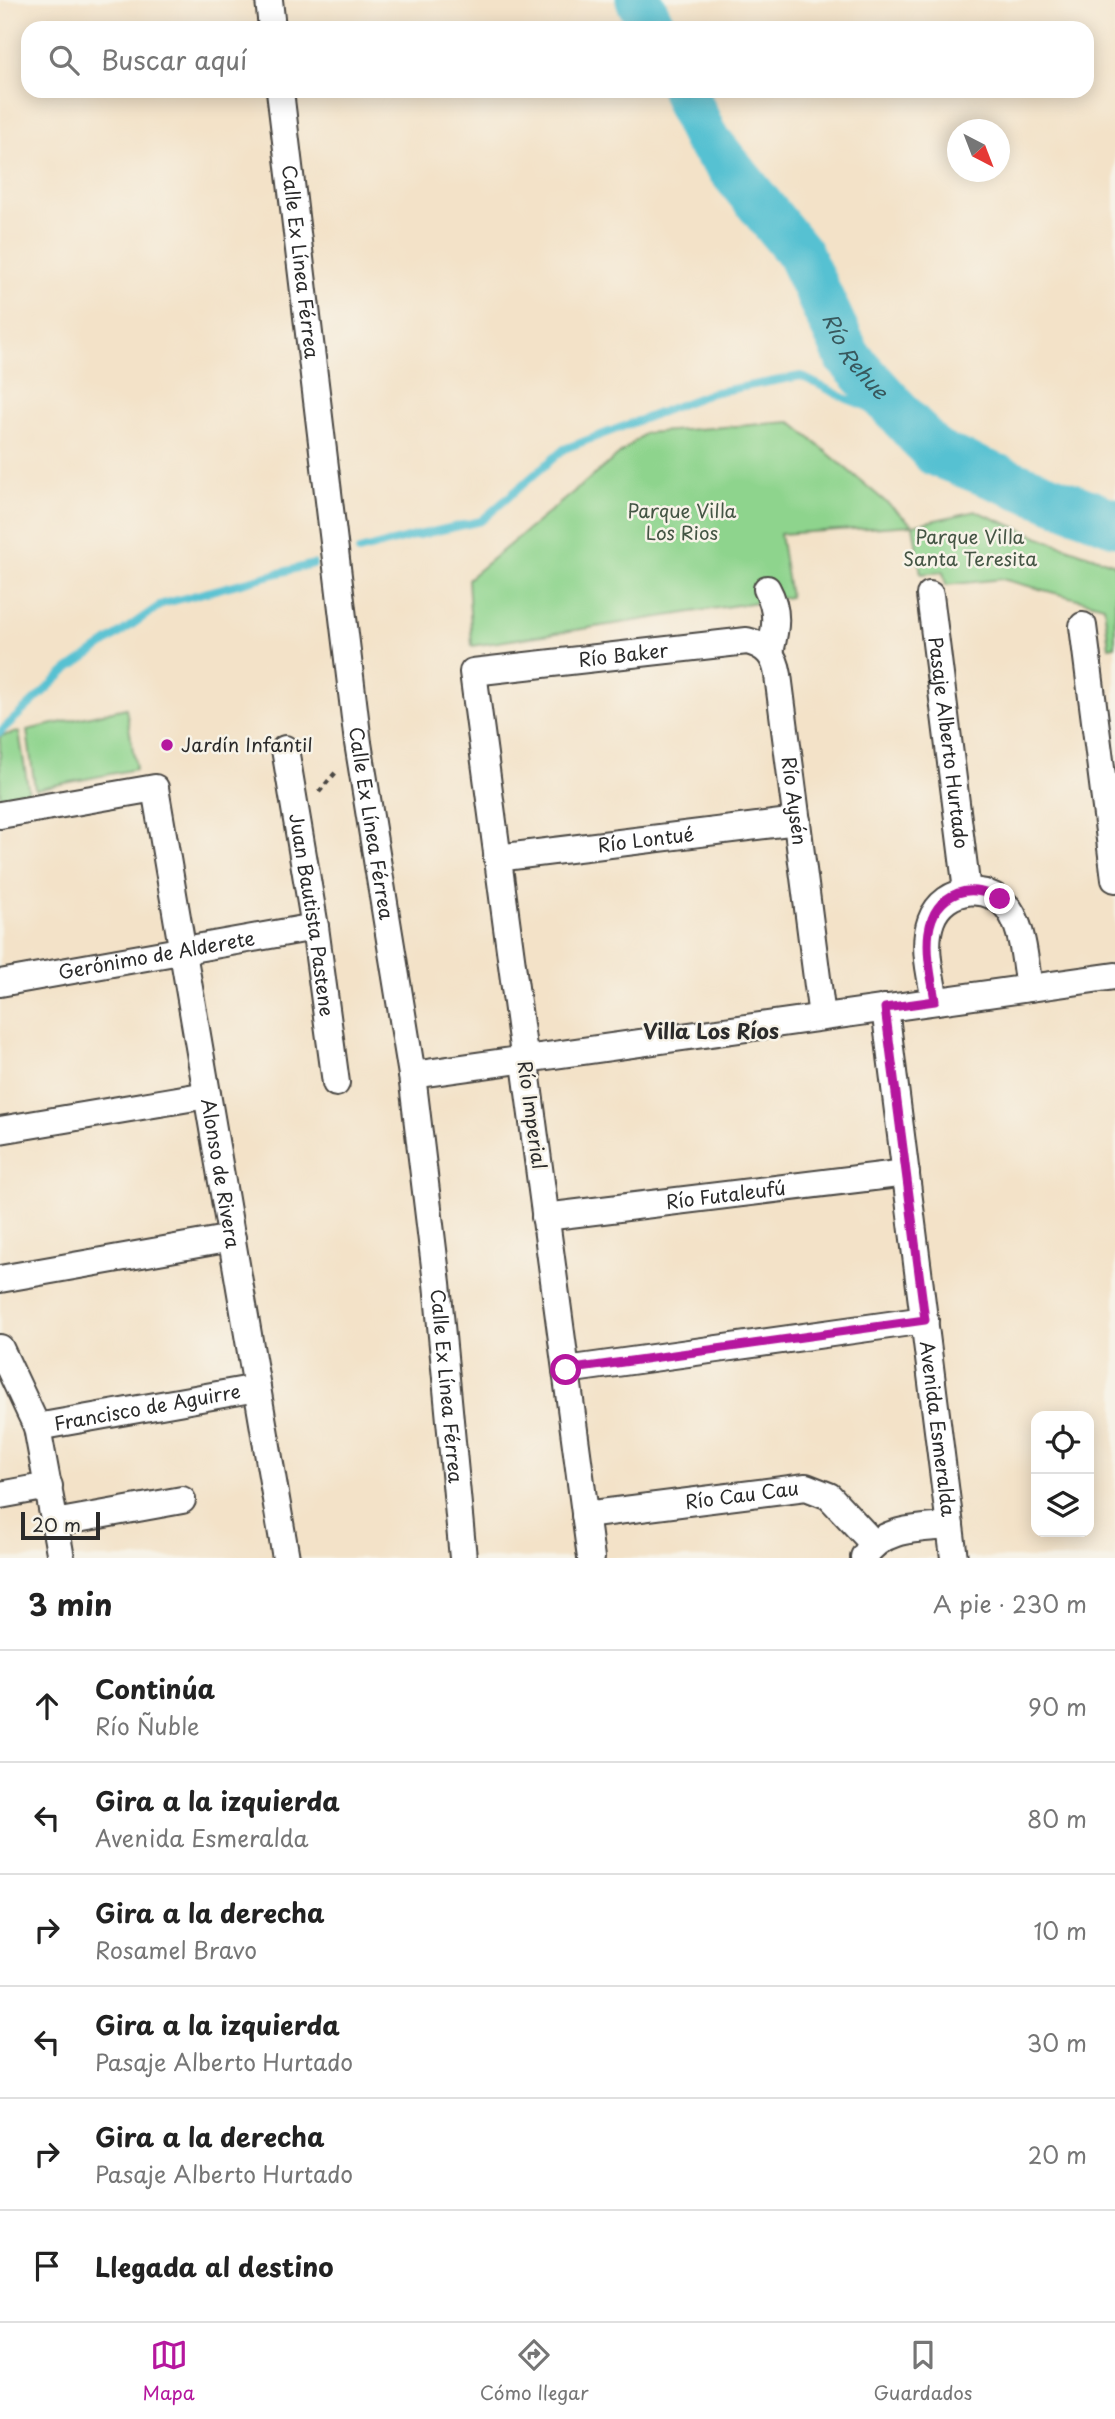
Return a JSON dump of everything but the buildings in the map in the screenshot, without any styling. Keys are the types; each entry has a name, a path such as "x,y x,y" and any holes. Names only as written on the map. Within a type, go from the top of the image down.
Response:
{"street":[{"name":"Calle Ex Línea Férrea","path":"281,98 358,744 412,1075 437,1283 463,1558"},
{"name":"Río Aysén","path":"767,589 776,609 777,622 770,652 775,658 778,675 822,1017"},
{"name":"Pasaje Alberto Hurtado","path":"930,595 967,891"},
{"path":"1083,626 1115,879"},
{"name":"Río Baker","path":"473,672 747,641 770,652"},
{"name":"Río Imperial","path":"473,672 591,1558"},
{"name":"Juan Bautista Pastene","path":"285,749 315,928 336,1083"},
{"name":"Alonso de Rivera","path":"0,815 155,788 286,1558"},
{"name":"Río Lontué","path":"497,858 797,821"},
{"path":"935,1001 927,947 931,921 945,901 967,891 990,894 1008,907 1017,928 1029,988"},
{"name":"Gerónimo de Alderete","path":"0,983 315,928"},
{"path":"412,1075 1115,976"},
{"name":"Avenida Esmeralda","path":"885,1008 954,1558"},
{"path":"0,1130 207,1096"},
{"name":"Río Futaleufú","path":"545,1217 906,1173"},
{"path":"0,1279 232,1238"},
{"path":"566,1370 925,1320"},
{"path":"0,1351 37,1427 61,1558"},
{"name":"Francisco de Aguirre","path":"37,1427 257,1388"},
{"path":"0,1495 49,1486"},
{"name":"Río Cau Cau","path":"585,1515 806,1487 829,1496 869,1551"},
{"path":"55,1523 182,1500"},
{"path":"869,1551 901,1531 950,1526"}],"path":[{"path":"297,820 358,744"}],"green space":[{"name":"Parque Villa Los Rios","path":"791,422 913,525 780,534 790,597 472,646 468,579 645,433"},
{"name":"Parque Villa Santa Teresita","path":"976,511 1115,564 1115,646 1109,647 1104,606 1002,579 946,585 943,572 921,574 913,525"},
{"path":"126,708 136,769 35,789 27,730"},
{"path":"19,732 29,794 0,800 0,736"}],"waterway":[{"name":"Río Rehue","path":"639,0 650,21"},
{"name":"Río Rehue","path":"687,98 704,136 799,253 848,357 935,453 1115,523"},
{"path":"359,551 481,521 564,449 711,393 801,376 847,399 907,422"},
{"path":"0,732 67,670 162,604 313,564"}],"place":[{"name":"Jardín Infantil","path":"167,745"}],"district":[{"name":"Villa Los Ríos","path":"711,1032"}],"route":[{"path":"566,1370 925,1320 885,1008 935,1001 927,947 931,921 936,910 945,901 955,894 967,891 979,891 1000,899"}]}
